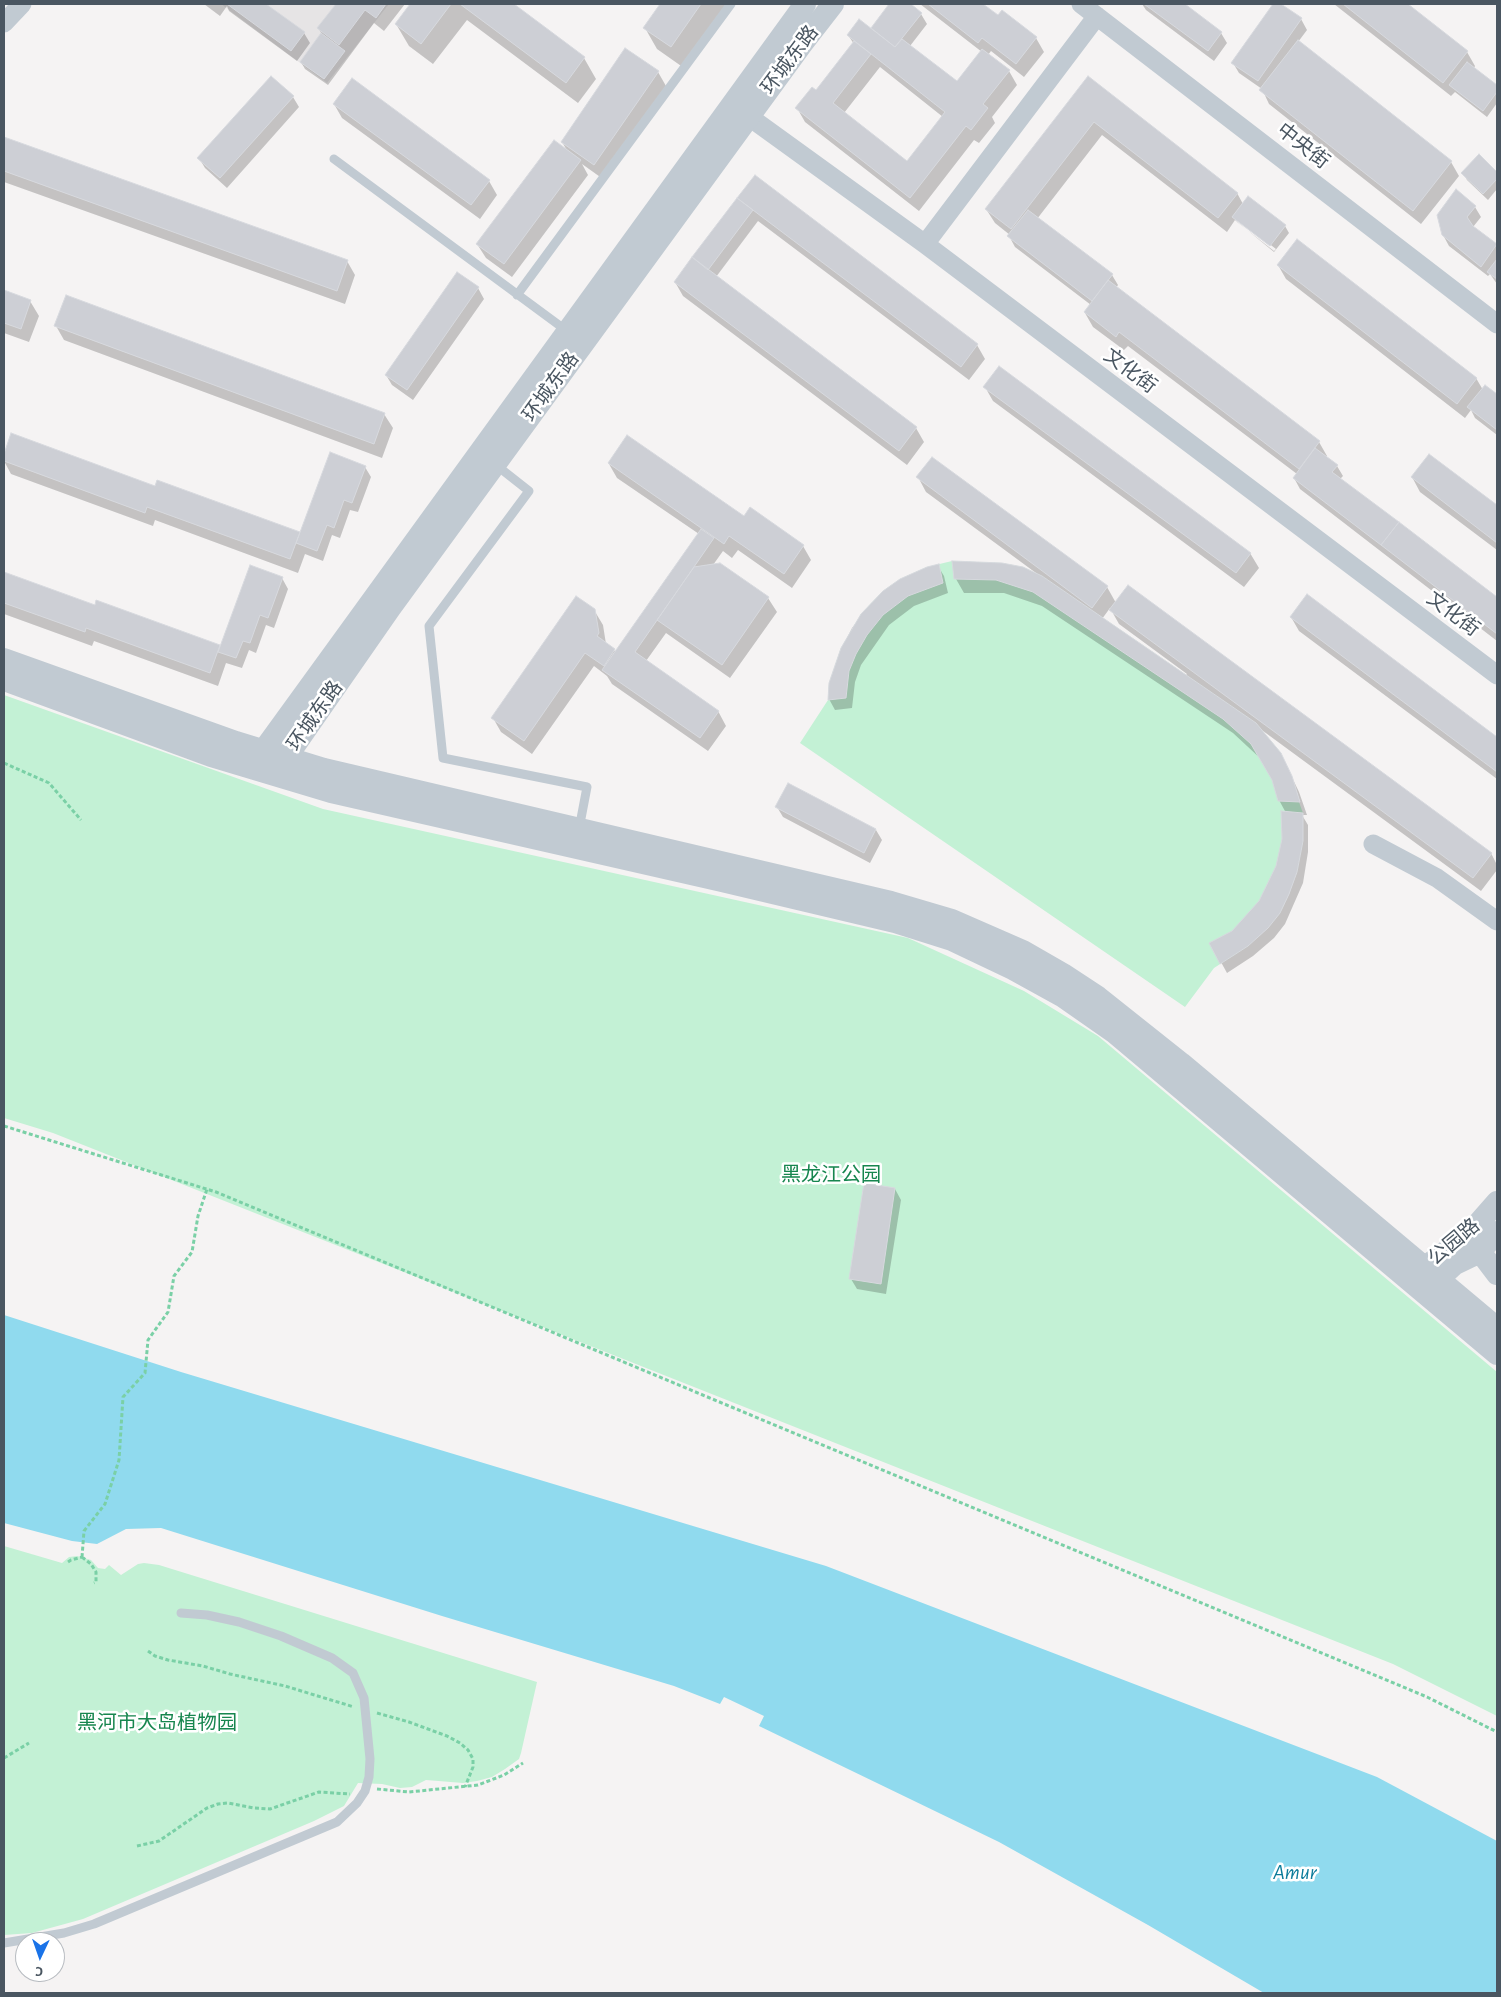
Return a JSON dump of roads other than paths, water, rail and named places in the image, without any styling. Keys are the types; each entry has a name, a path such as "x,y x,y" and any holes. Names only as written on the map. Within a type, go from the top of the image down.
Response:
{"street":[{"path":"4,23 22,4"},
{"name":"环城东路","path":"283,767 391,607 495,464 741,110 805,4"},
{"name":"环城东路","path":"259,760 568,332 741,110 833,4"},
{"name":"中央街","path":"1081,4 1497,324"},
{"path":"925,244 1097,16"},
{"name":"文化街","path":"741,110 925,244 1497,675"},
{"path":"4,659 259,760 283,767 339,773 891,902 952,920 1023,951 1084,988 1138,1028 1425,1280 1497,1354"},
{"path":"4,680 211,756 259,760"},
{"path":"283,767 331,792 722,881 894,922 952,940 1013,969 1062,996 1115,1033 1425,1280 1497,1328"},
{"path":"1373,844 1438,878 1497,921"},
{"name":"公园路","path":"1425,1280 1455,1264 1474,1243 1497,1202"},
{"name":"公园路","path":"1474,1243 1497,1232"},
{"path":"1474,1243 1497,1274"}],"lane":[{"path":"517,295 731,4"},
{"path":"334,159 568,332"},
{"path":"495,464 529,491 428,626 443,758 587,787 579,829"},
{"path":"4,1943 64,1933 94,1924 337,1822 357,1803 365,1791 370,1759 364,1698 353,1673 332,1658 280,1636 239,1622 207,1615 182,1613"}],"water":[{"name":"Amur","path":"4,1315 181,1372 826,1566 1377,1777 1497,1841 1497,1993 1264,1993 1148,1925 999,1842 759,1726 764,1716 724,1697 720,1704 674,1686 161,1528 126,1529 97,1544 72,1541 4,1523"}],"park label":[{"name":"黑龙江公园","path":"831,1175"},
{"name":"黑河市大岛植物园","path":"157,1723"}]}
